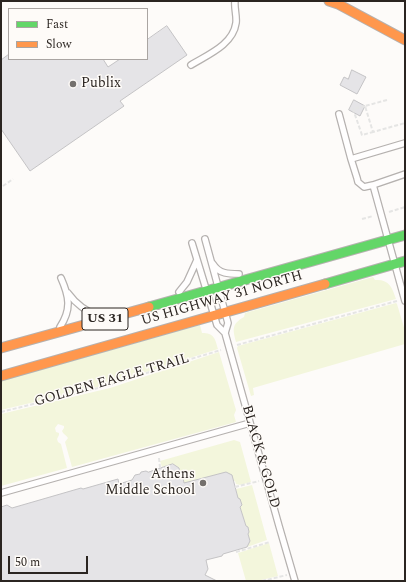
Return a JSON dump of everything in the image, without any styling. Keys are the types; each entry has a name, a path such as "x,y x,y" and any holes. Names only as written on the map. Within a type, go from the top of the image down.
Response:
{"main road":[{"path":"334,2 405,40"},
{"name":"US HIGHWAY 31 NORTH","path":"1,348 405,235"},
{"name":"US HIGHWAY 31 NORTH","path":"1,376 226,314 405,262"}],"lane":[{"path":"191,65 220,47 228,40 236,23 235,2"},
{"path":"339,114 358,182 364,187 405,174"},
{"path":"351,159 405,143"},
{"path":"373,185 405,301"},
{"name":"BLACK & GOLD","path":"205,239 228,323 225,333"},
{"name":"BLACK & GOLD","path":"192,243 217,325 225,333 295,581"},
{"path":"169,301 187,282 197,260"},
{"path":"211,261 216,268 223,273 262,275"},
{"path":"61,278 73,299 83,308 94,314 107,318"},
{"path":"55,333 68,312 68,299 65,287"},
{"path":"1,493 250,422"}],"path":[{"path":"387,100 353,109 362,136 405,123"},
{"path":"365,106 373,132"},
{"path":"3,186 13,179"},
{"path":"237,345 397,301"},
{"name":"GOLDEN EAGLE TRAIL","path":"1,412 110,385 222,349"},
{"path":"159,458 160,468"},
{"path":"235,487 266,480"},
{"path":"236,552 270,542"},
{"path":"262,581 293,574"}],"green space":[{"path":"373,277 375,280 387,282 396,299 236,342 234,328 237,322 244,317 245,313"},
{"path":"396,303 405,331 405,344 253,388 254,395 251,396 237,348 238,346"},
{"path":"200,325 202,333 212,335 218,349 102,386 1,410 1,381"},
{"path":"219,352 236,410 234,415 236,422 72,467 65,442 68,438 62,431 64,426 58,424 55,428 56,432 59,433 57,439 61,444 67,468 1,486 1,414 110,388"},
{"path":"234,440 240,442 251,482 240,485 236,484 235,481 200,478 183,484 182,474 180,473 179,468 173,464 162,467 160,461"},
{"path":"252,485 267,540 247,547 250,541 248,534 249,532 240,507 242,505 238,498 236,489"},
{"path":"269,543 278,576 257,581 246,581 238,553"}],"building":[{"name":"Publix","path":"167,26 187,55 120,101 124,106 30,171 1,129 1,60 8,55 8,60 104,60 108,67 118,60 148,60 148,39"},
{"path":"352,70 366,77 357,94 340,85 344,77 348,79"},
{"path":"354,100 365,106 360,116 349,110"},
{"path":"173,464 179,468 180,473 182,473 184,483 226,472 232,475 238,498 240,499 242,505 240,507 246,526 248,527 250,541 247,547 206,560 208,569 205,575 217,581 1,581 1,507 7,505 12,508 118,479 119,484 132,480 135,475 140,474 141,472 148,472"}],"traffic: fast":[{"path":"149,307 405,235"},
{"path":"325,284 405,261"}],"traffic: slow":[{"path":"329,1 338,4 405,40"},
{"path":"1,376 325,284"},
{"path":"1,348 149,307"}],"place":[{"name":"Publix","path":"73,84"},
{"name":"Athens Middle School","path":"203,483"}]}
